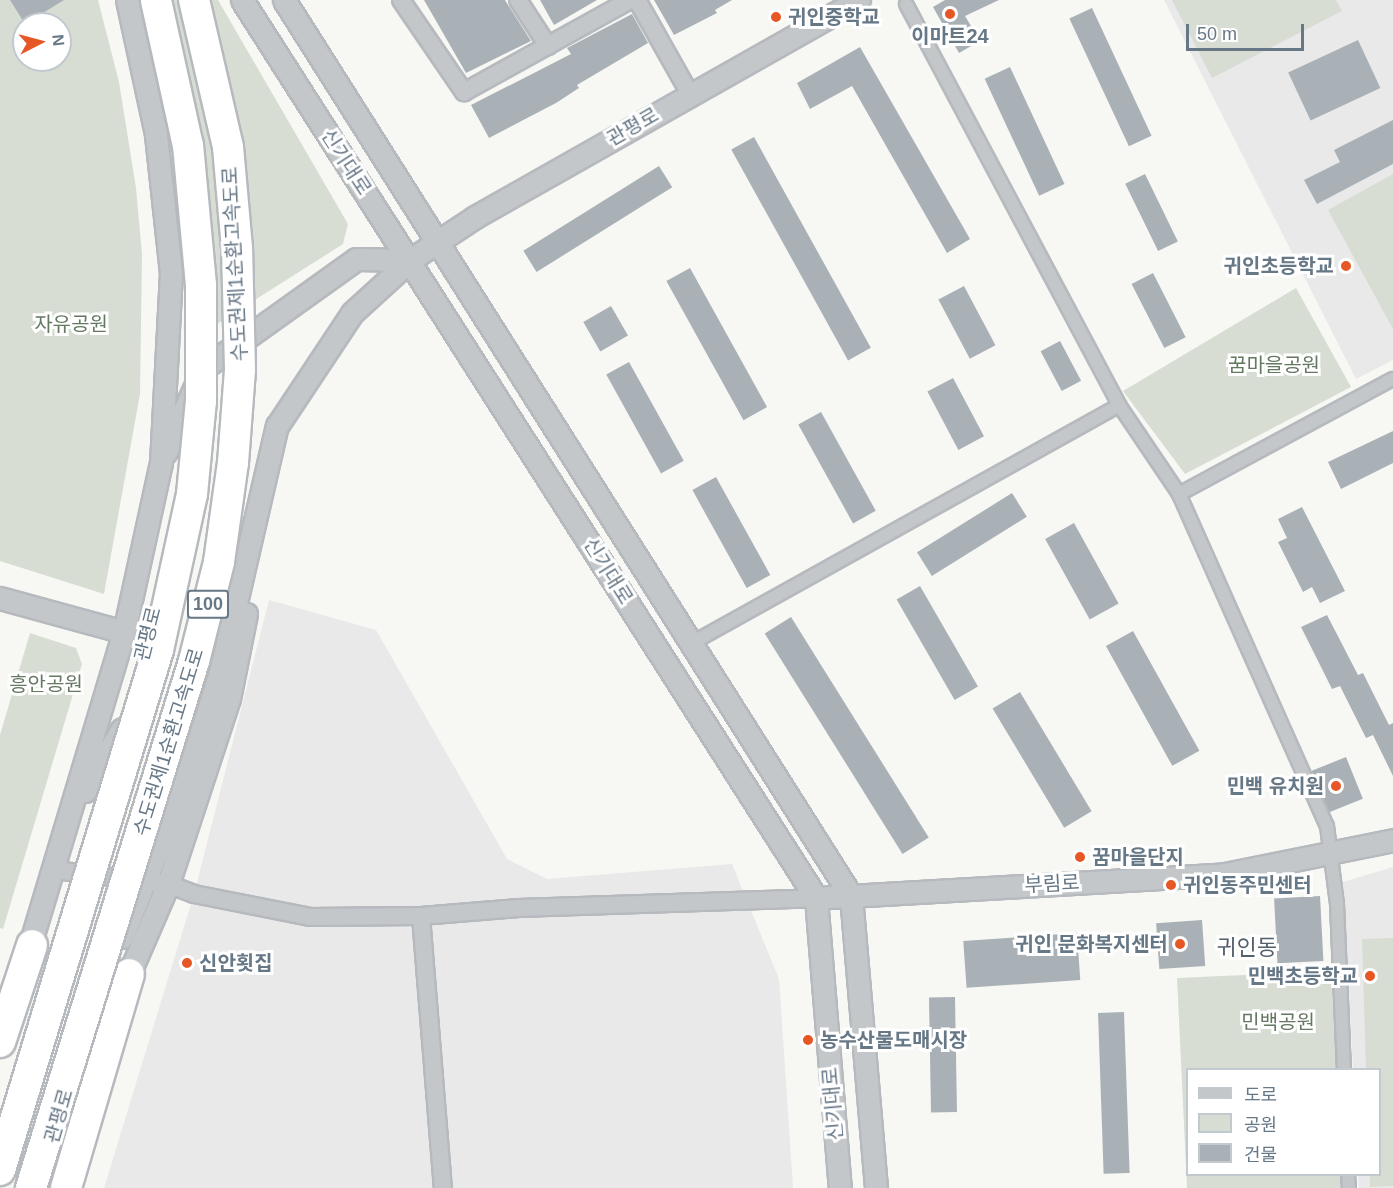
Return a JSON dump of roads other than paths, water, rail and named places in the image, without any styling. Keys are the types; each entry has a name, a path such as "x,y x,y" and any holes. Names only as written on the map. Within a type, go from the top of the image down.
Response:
{"highway":[{"name":"수도권제1순환고속도로","path":"0,1170 158,650 192,494 201,401 201,285 188,146 156,0"},
{"name":"수도권제1순환고속도로","path":"31,1188 194,661 219,562 233,463 240,369 237,248 228,147 194,0"},
{"path":"0,1042 32,945"},
{"path":"66,1188 129,974"}],"street":[{"path":"0,1014 32,945 55,870 124,632 161,463 171,273 156,134 127,0"},
{"path":"150,0 179,132 204,368"},
{"name":"신기대로","path":"242,0 411,260 816,898 840,1188"},
{"name":"신기대로","path":"285,0 851,896 876,1188"},
{"path":"401,0 464,92 630,0"},
{"path":"518,0 548,46"},
{"path":"637,0 691,96"},
{"name":"관평로","path":"38,1188 88,1017 186,782 220,672 277,426 352,313 411,260 437,242 859,0"},
{"path":"906,4 1119,405 1179,494 1327,826 1333,853 1344,1068"},
{"path":"161,463 204,368 356,259 411,260"},
{"name":"관평로","path":"0,1126 79,874 145,650 177,512 204,368"},
{"path":"1179,494 1393,379"},
{"path":"692,643 1119,405"},
{"path":"77,1188 168,884 232,687 277,426"},
{"path":"0,598 124,632"},
{"path":"70,817 122,729"},
{"path":"129,974 168,884 186,782"},
{"name":"부림로","path":"816,898 1220,875 1393,840"},
{"path":"55,870 168,884 194,894 310,917 421,916 519,908 816,898"},
{"path":"421,916 443,1188"}],"place":[{"name":"이마트24","path":"950,14"},
{"name":"귀인중학교","path":"776,17"},
{"name":"귀인초등학교","path":"1346,266"},
{"name":"민백 유치원","path":"1336,786"},
{"name":"꿈마을단지","path":"1080,857"},
{"name":"귀인동주민센터","path":"1171,885"},
{"name":"귀인 문화복지센터","path":"1180,944"},
{"name":"신안횟집","path":"187,963"},
{"name":"민백초등학교","path":"1370,976"},
{"name":"농수산물도매시장","path":"808,1040"}],"district":[{"name":"귀인동","path":"1247,948"}],"park label":[{"name":"자유공원","path":"71,324"},
{"name":"꿈마을공원","path":"1274,365"},
{"name":"흥안공원","path":"46,684"},
{"name":"민백공원","path":"1278,1022"}]}
